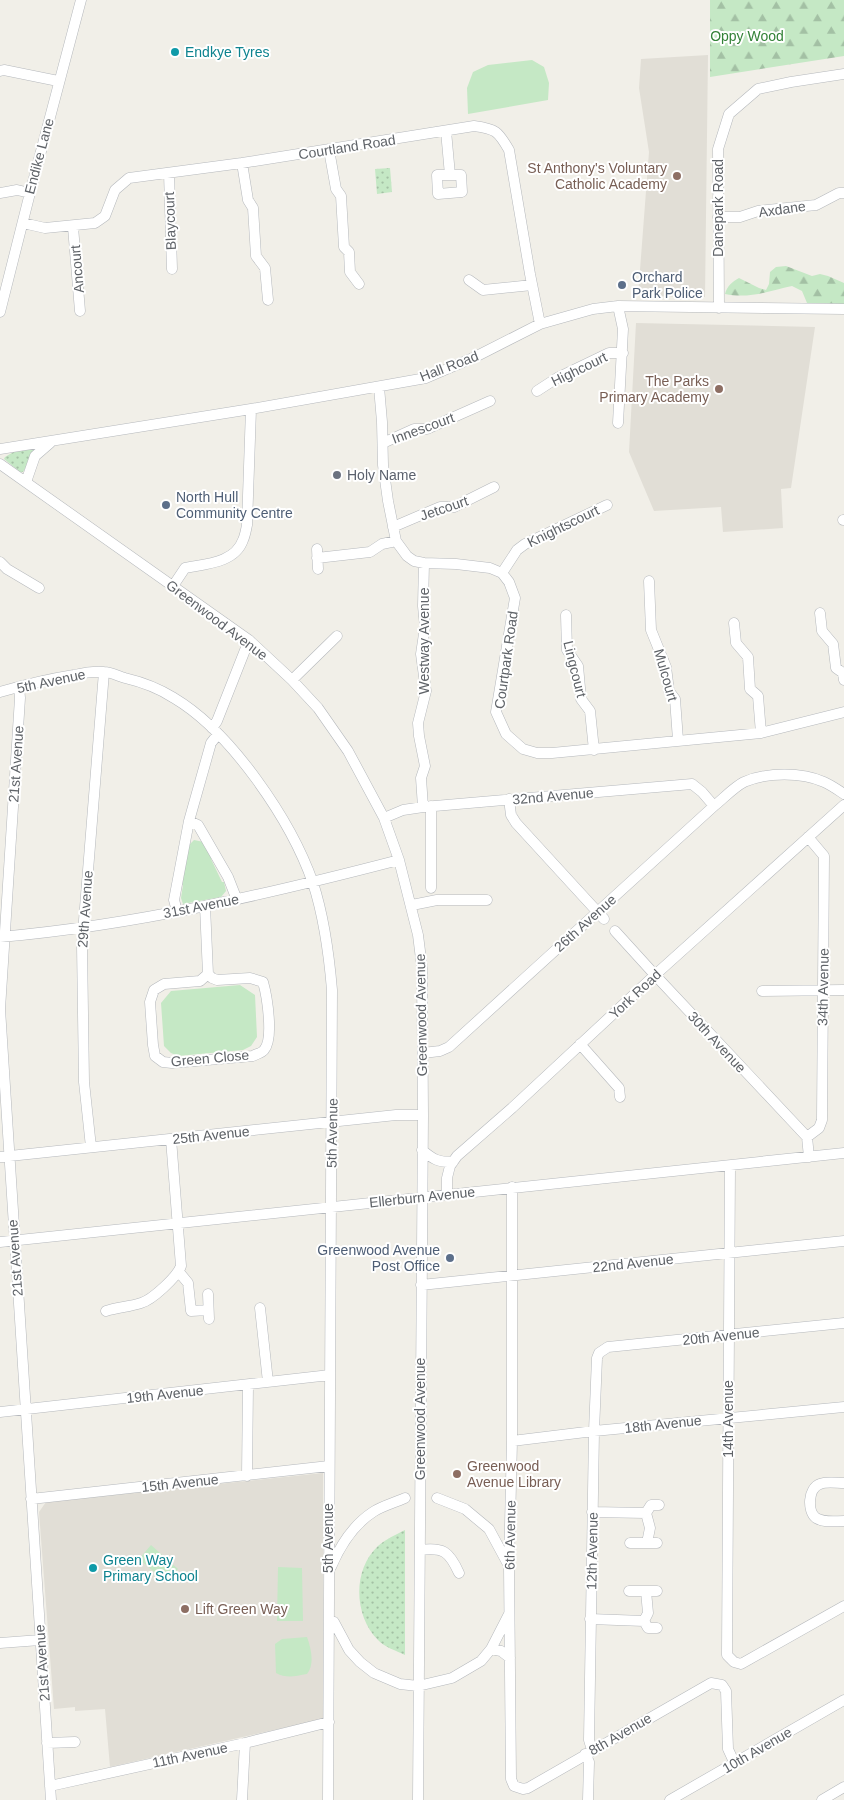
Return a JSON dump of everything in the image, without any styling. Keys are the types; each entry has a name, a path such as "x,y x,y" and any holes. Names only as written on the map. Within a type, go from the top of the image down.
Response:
{"street":[{"name":"Endike Lane","path":"0,312 4,274 23,223 58,81 81,0"},
{"path":"0,71 4,70 58,81"},
{"name":"Danepark Road","path":"719,308 718,149 729,114 758,90 791,82 844,74"},
{"name":"Courtland Road","path":"23,223 45,228 73,227 95,223 105,216 115,190 129,178 242,163 474,126 490,128 502,137 509,150 540,324"},
{"path":"446,131 450,175"},
{"path":"328,150 336,190 341,196 344,248 349,252 350,272 359,284"},
{"path":"242,163 248,200 253,208 256,256 265,268 268,300"},
{"name":"Blaycourt","path":"169,173 172,269"},
{"path":"0,193 17,190 30,193"},
{"name":"Axdane","path":"718,217 740,217 758,212 816,204 839,193 844,193"},
{"name":"Ancourt","path":"73,227 80,312"},
{"path":"469,280 483,290 532,285"},
{"path":"618,306 623,329 618,423"},
{"name":"Hall Road","path":"0,449 426,378 475,357 540,324 594,309 618,306 844,309"},
{"name":"Highcourt","path":"537,391 556,378 609,353 623,353"},
{"path":"378,387 384,474 396,541 407,556 414,561 490,568 502,573"},
{"name":"Innescourt","path":"383,443 414,429 427,429 490,401"},
{"path":"173,586 185,568 220,561 235,553 243,542 247,525 250,408"},
{"path":"26,482 35,456 51,442"},
{"name":"Greenwood Avenue","path":"0,464 249,640 292,680 318,708 348,751 384,818 399,860 412,905 422,967 423,1115 418,1800"},
{"name":"Jetcourt","path":"393,527 440,507 454,506 494,488"},
{"name":"Knightscourt","path":"502,573 516,550 525,544 607,505"},
{"path":"317,558 370,552 382,544 396,541"},
{"path":"0,562 38,588"},
{"name":"Westway Avenue","path":"424,563 423,606 425,627 421,654 426,691 418,723 425,766 422,778 427,807"},
{"name":"Courtpark Road","path":"502,573 509,582 515,598 496,712 506,734 523,749 537,753 594,750 761,733 844,712"},
{"name":"Mulcourt","path":"649,581 651,630 666,667 669,691 675,699 678,740"},
{"path":"820,613 822,631 833,644 836,668 843,672 844,680"},
{"name":"Lingcourt","path":"566,615 568,650 578,666 581,699 590,711 594,750"},
{"path":"734,623 736,643 748,657 750,689 758,696 761,733"},
{"path":"292,680 337,636"},
{"path":"177,911 174,900 189,821 217,721 249,640"},
{"name":"5th Avenue","path":"0,692 66,676 104,672 137,681 174,698 215,731 240,758 265,790 291,835 312,882 325,932 332,990 328,1800"},
{"name":"29th Avenue","path":"91,1147 84,1082 83,928 104,672"},
{"name":"21st Avenue","path":"19,687 20,698 2,937 0,1008 5,1157 14,1241 51,1800"},
{"name":"26th Avenue","path":"423,1052 440,1051 449,1046 600,916 714,806 744,782 784,775 808,777 824,782 844,794"},
{"name":"32nd Avenue","path":"384,818 402,810 427,807 692,784 714,806"},
{"path":"509,799 511,815 516,823 600,916"},
{"name":"York Road","path":"453,1162 457,1156 512,1108 655,975 844,805"},
{"path":"427,807 428,883"},
{"path":"189,821 198,825 228,877 237,900"},
{"name":"34th Avenue","path":"807,1137 819,1128 822,1120 824,990 824,856 808,837"},
{"name":"31st Avenue","path":"2,937 83,928 237,900 399,860"},
{"path":"412,905 437,900 487,900"},
{"path":"206,906 208,974"},
{"name":"30th Avenue","path":"615,931 807,1137"},
{"name":"Green Close","path":"208,974 217,980 250,978 263,982 267,996 268,1041 264,1051 253,1056 172,1063 159,1060 155,1056 153,1045 150,1002 154,990 164,984 200,981 208,974"},
{"path":"762,991 844,990"},
{"path":"580,1044 619,1088 620,1097"},
{"name":"25th Avenue","path":"5,1157 396,1115 423,1115"},
{"path":"807,1137 809,1157"},
{"path":"106,1312 118,1307 145,1302 179,1272 181,1259 171,1139"},
{"path":"422,1150 439,1162 453,1162 447,1178 447,1194"},
{"name":"Ellerburn Avenue","path":"0,1242 844,1153"},
{"name":"14th Avenue","path":"730,1166 727,1655 734,1662 742,1664 844,1606"},
{"name":"6th Avenue","path":"512,1187 512,1441 509,1528 511,1779 514,1786 519,1788"},
{"name":"22nd Avenue","path":"421,1285 844,1241"},
{"path":"179,1272 188,1283 191,1311 208,1315 208,1294"},
{"path":"260,1308 268,1382"},
{"name":"20th Avenue","path":"599,1353 608,1347 844,1323"},
{"name":"12th Avenue","path":"588,1800 592,1512 597,1358 599,1353"},
{"name":"19th Avenue","path":"0,1412 330,1375"},
{"path":"247,1476 248,1385"},
{"name":"18th Avenue","path":"512,1441 844,1406"},
{"name":"15th Avenue","path":"31,1499 329,1466"},
{"path":"844,1483 820,1484 814,1488 810,1496 811,1511 815,1518 823,1521 844,1521"},
{"name":"Greenwood Avenue","path":"328,1572 335,1557 360,1521 374,1511 405,1498"},
{"name":"Greenwood Avenue","path":"437,1498 465,1509 489,1529 509,1567"},
{"path":"630,1543 652,1543 646,1513 651,1505 659,1505"},
{"path":"592,1512 646,1513"},
{"path":"493,1536 509,1528"},
{"path":"328,1533 347,1538"},
{"path":"420,1550 433,1548 445,1551 453,1560 459,1573"},
{"path":"629,1591 652,1591 648,1613 644,1621"},
{"path":"329,1622 334,1622 350,1650 360,1662 374,1673 400,1684 418,1686 452,1678 481,1661 491,1649 510,1613"},
{"path":"590,1619 644,1621"},
{"path":"644,1621 648,1628 657,1628"},
{"path":"0,1643 40,1640"},
{"path":"491,1649 501,1651 510,1658"},
{"path":"329,1656 340,1651 350,1650"},
{"name":"8th Avenue","path":"519,1788 528,1788 711,1683 722,1685 726,1691 728,1749 734,1762"},
{"name":"10th Avenue","path":"670,1800 844,1700"},
{"name":"11th Avenue","path":"50,1786 245,1743 329,1722"},
{"path":"47,1743 75,1742"},
{"path":"242,1800 245,1743"},
{"path":"828,1799 844,1787"}],"shaded area":[{"name":"St Anthony's Voluntary Catholic Academy","path":"708,55 705,297 638,296 649,152 639,88 641,59"},
{"name":"The Parks Primary Academy","path":"636,323 815,327 791,488 781,489 783,528 723,532 721,507 654,511 629,452"},
{"name":"Lift Green Way","path":"323,1473 323,1719 110,1767 105,1709 75,1711 75,1707 54,1709 39,1512 46,1502"}],"green space":[{"name":"Oppy Wood","path":"710,0 844,0 844,56 710,77"},
{"path":"532,60 544,67 549,83 548,100 468,114 467,88 473,72 488,65"},
{"path":"390,168 392,192 377,194 375,169"},
{"path":"786,266 812,276 820,274 844,283 844,304 807,303 802,291 792,286 743,296 725,294 730,284 739,278 766,290 769,284 770,272 776,267"},
{"path":"39,446 23,472 20,472 4,459 15,451"},
{"path":"194,840 204,842 222,882 224,882 226,891 221,897 183,904 181,898 183,885 181,884 189,845"},
{"path":"240,985 255,995 257,1037 251,1046 243,1050 178,1056 171,1053 164,1046 161,1003 171,991"},
{"path":"405,1530 405,1655 384,1645 370,1630 364,1619 359,1593 360,1580 370,1556 378,1546"},
{"path":"151,1545 178,1569 166,1582 139,1559"},
{"path":"278,1567 302,1568 303,1621 277,1621"},
{"path":"307,1637 312,1661 307,1674 287,1676 276,1673 275,1644 282,1639"}],"place":[{"name":"Endkye Tyres","path":"175,52"},
{"name":"St Anthony's Voluntary Catholic Academy","path":"677,176"},
{"name":"Orchard Park Police","path":"622,285"},
{"name":"The Parks Primary Academy","path":"719,389"},
{"name":"Holy Name","path":"337,475"},
{"name":"North Hull Community Centre","path":"166,505"},
{"name":"Greenwood Avenue Post Office","path":"450,1258"},
{"name":"Greenwood Avenue Library","path":"457,1474"},
{"name":"Green Way Primary School","path":"93,1568"},
{"name":"Lift Green Way","path":"185,1609"}]}
